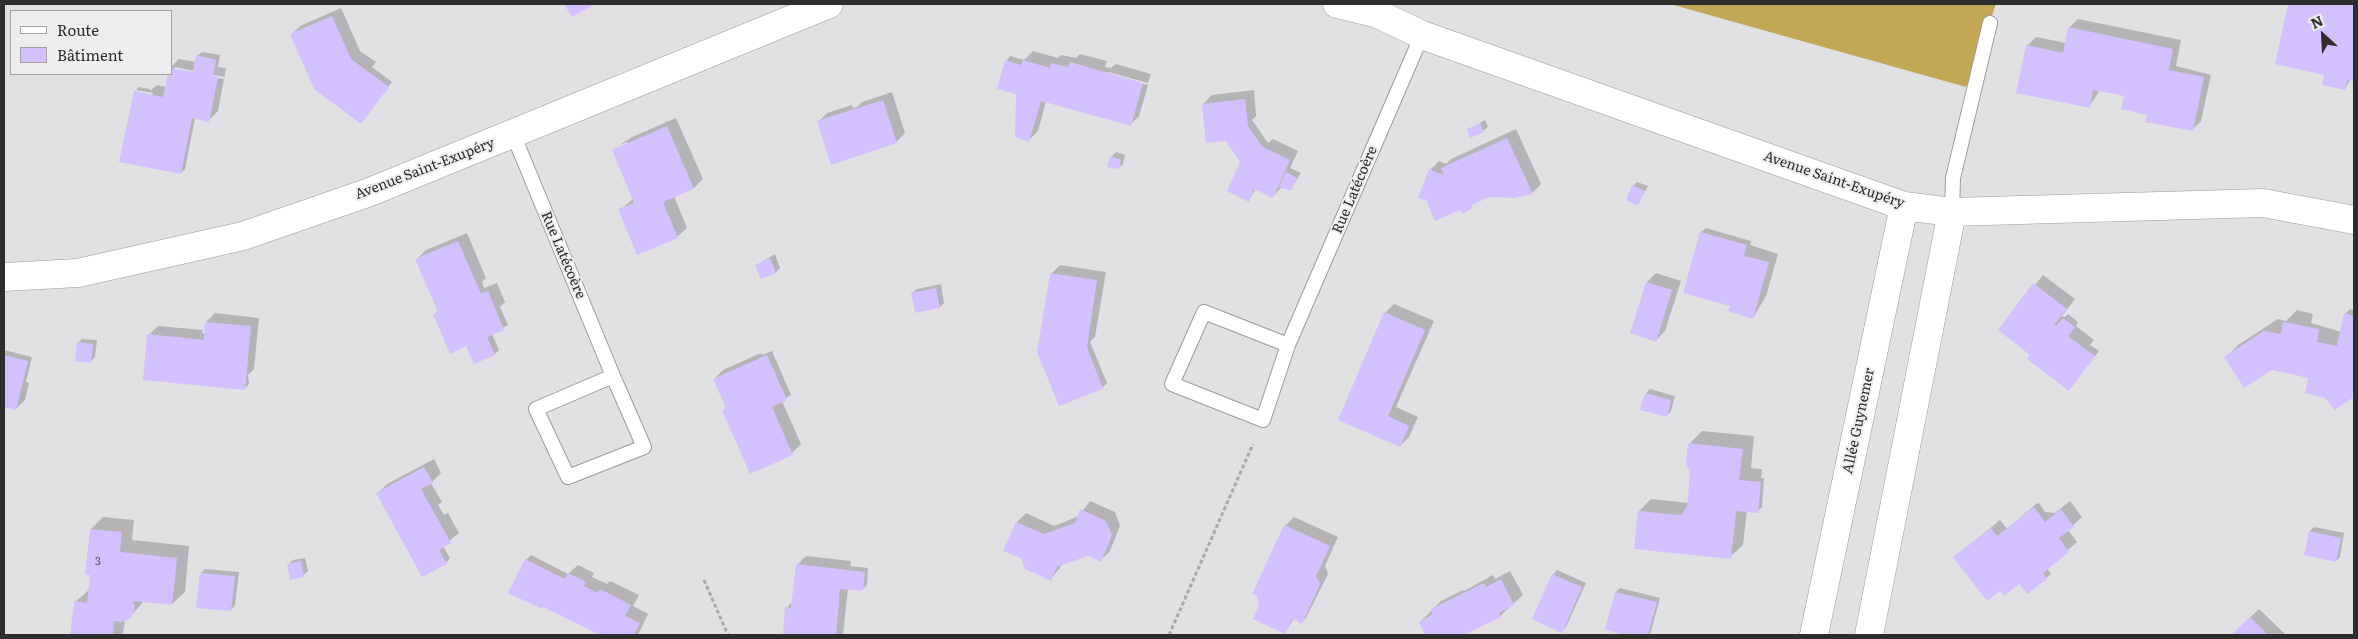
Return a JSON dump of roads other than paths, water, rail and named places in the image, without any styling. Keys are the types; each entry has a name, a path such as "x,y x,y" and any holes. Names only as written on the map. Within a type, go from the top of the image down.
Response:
{"street":[{"name":"Avenue Saint-Exupéry","path":"4,277 78,273 244,236 370,192 829,4"},
{"name":"Avenue Saint-Exupéry","path":"1337,4 1378,14 1422,35 1904,206 1952,212 2263,203 2354,220"},
{"name":"Allée Guynemer","path":"1814,635 1904,206"},
{"path":"1869,635 1952,212"}],"lane":[{"path":"1952,212 1953,178 1990,24"},
{"name":"Rue Latécoère","path":"1288,345 1204,312 1172,384 1263,420 1288,345 1422,35"},
{"name":"Rue Latécoère","path":"513,134 644,447 568,477 536,409 613,376"}]}
